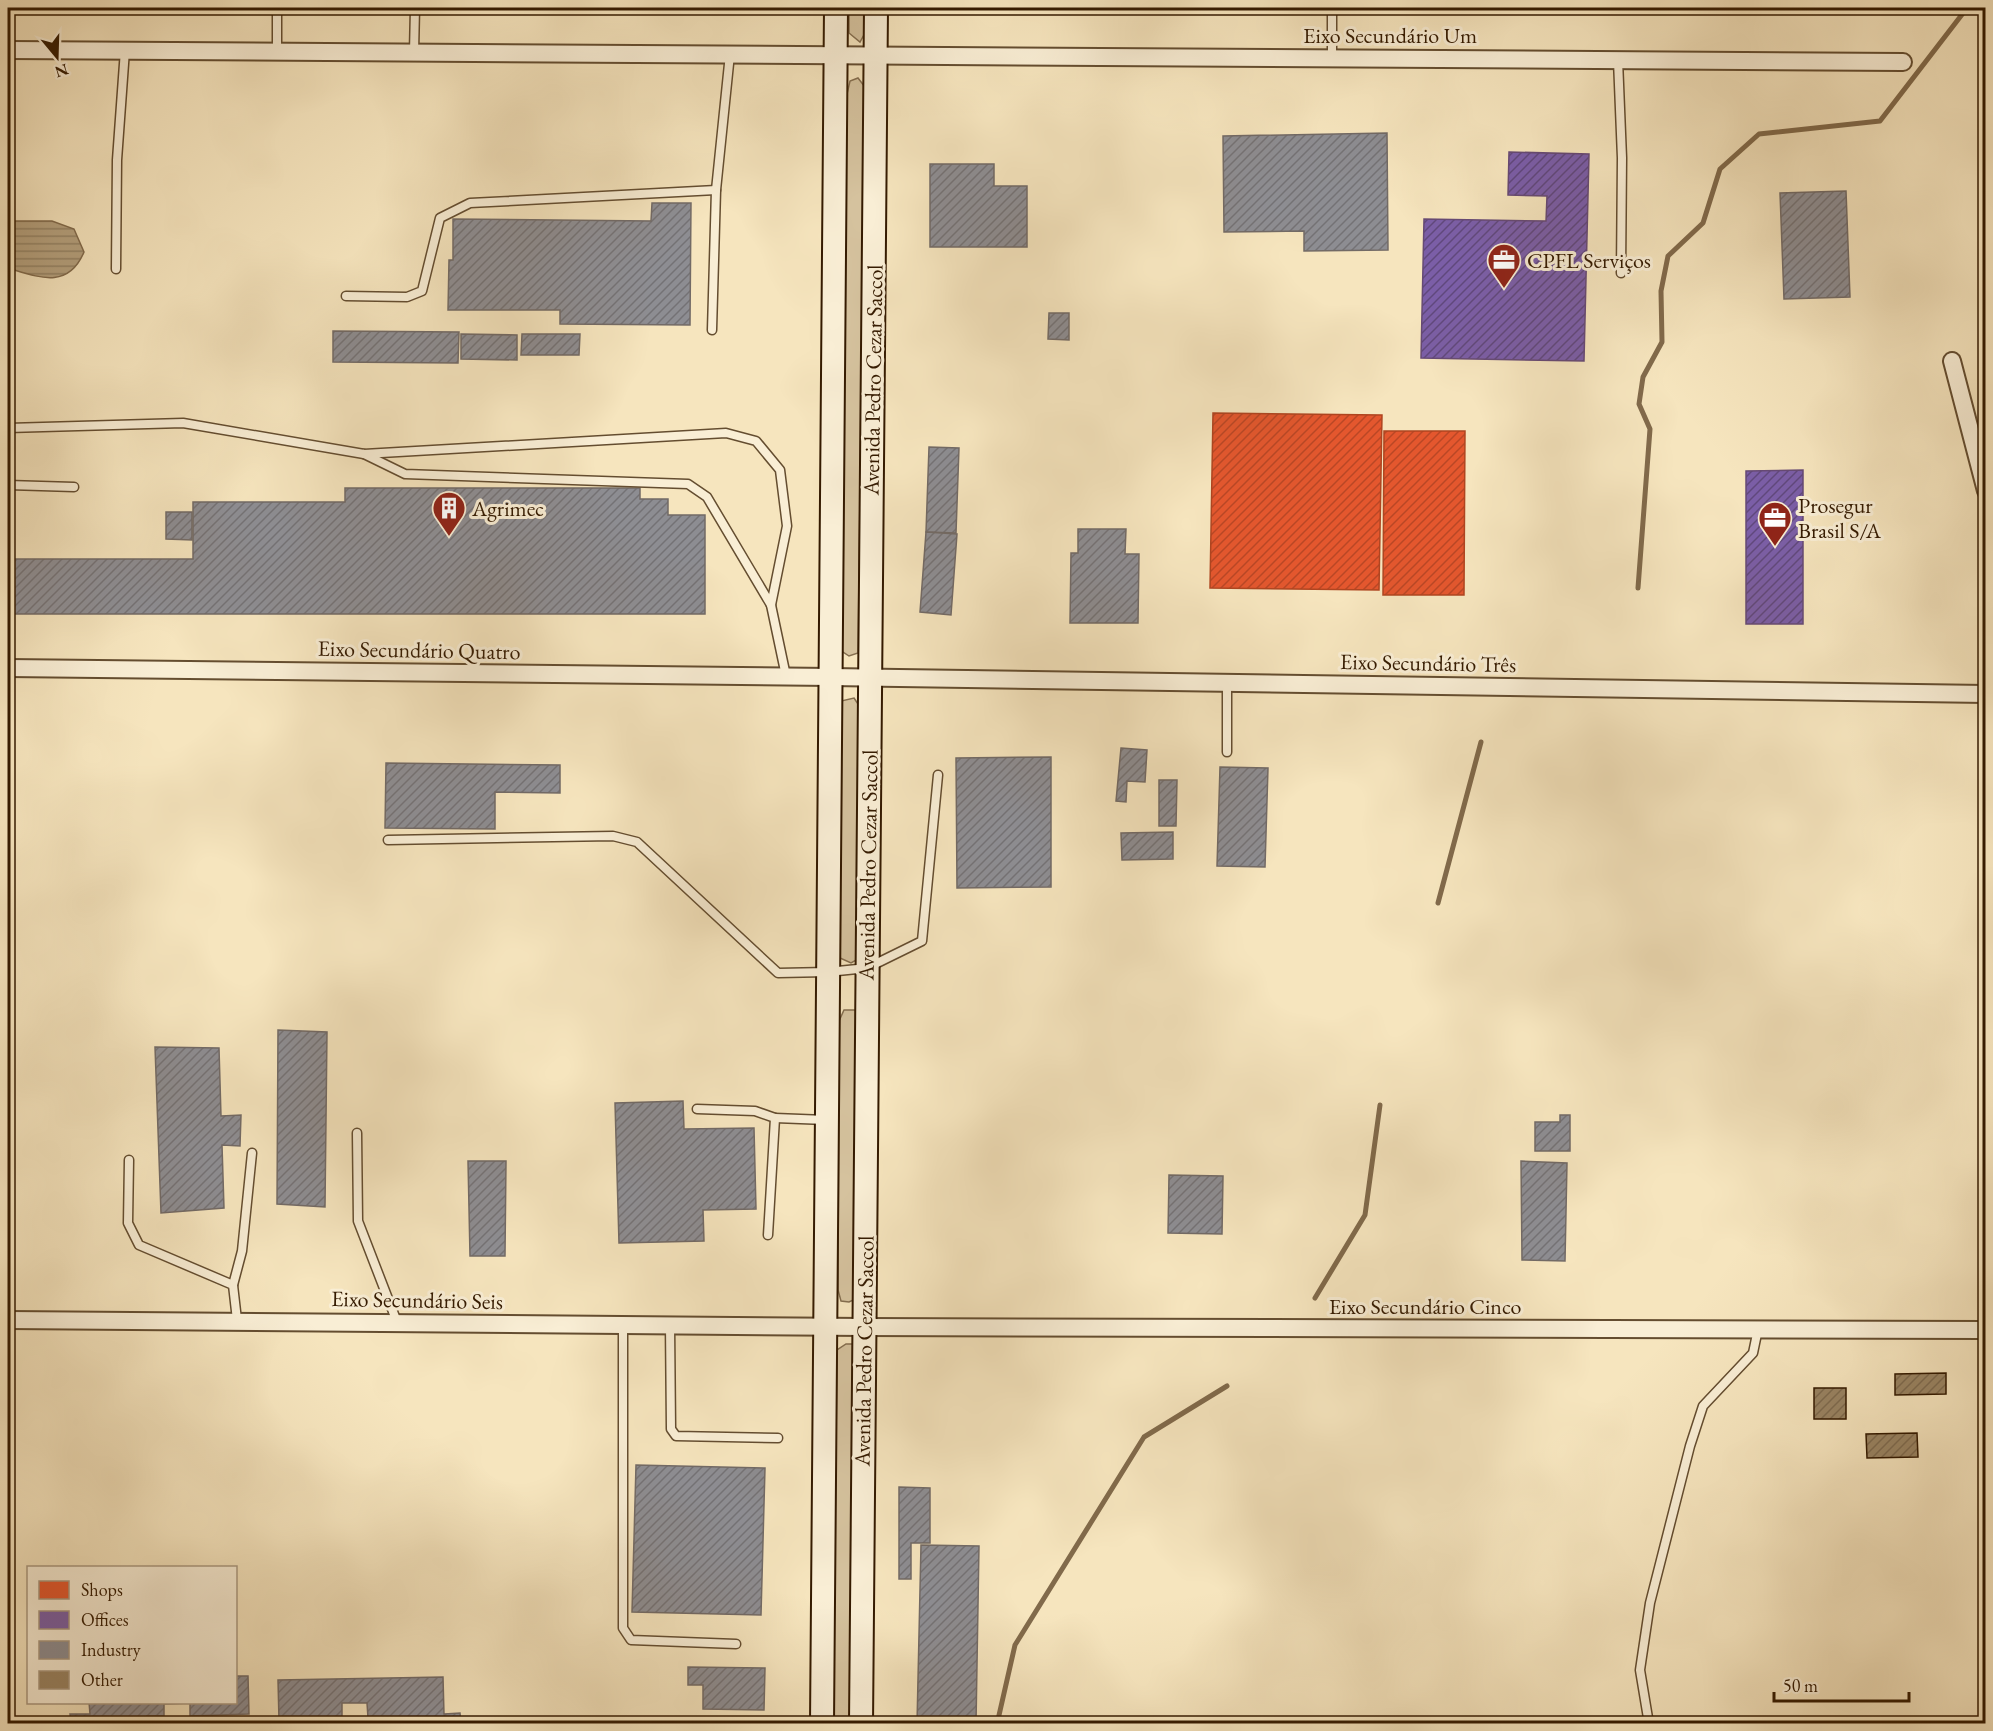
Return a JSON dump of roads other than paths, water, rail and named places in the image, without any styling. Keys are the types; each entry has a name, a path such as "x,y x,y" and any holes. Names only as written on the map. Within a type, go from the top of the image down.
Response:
{"street":[{"name":"Avenida Pedro Cezar Saccol","path":"822,1724 836,8"},
{"name":"Avenida Pedro Cezar Saccol","path":"861,1724 876,8"},
{"name":"Eixo Secundário Um","path":"8,50 1903,62"},
{"path":"1952,361 1986,491"},
{"name":"Eixo Secundário Quatro","path":"8,668 870,678"},
{"name":"Eixo Secundário Três","path":"870,678 1986,694"},
{"name":"Eixo Secundário Seis","path":"8,1320 825,1326"},
{"name":"Eixo Secundário Cinco","path":"825,1326 1986,1330"}],"lane":[{"path":"277,8 277,51"},
{"path":"414,52 415,8"},
{"path":"1332,8 1332,57"},
{"path":"116,269 117,160 125,50"},
{"path":"712,330 716,190 729,54"},
{"path":"1618,59 1622,158 1621,273"},
{"path":"346,296 407,297 422,291 440,218 470,203 716,190"},
{"path":"8,428 183,423 364,454 726,433 756,441 780,470 787,526 771,605"},
{"path":"364,454 405,474 688,484 707,497 771,605 786,676"},
{"path":"8,485 74,487"},
{"path":"1227,683 1227,752"},
{"path":"388,840 612,836 638,842 778,973 828,972 867,968 922,941 938,775"},
{"path":"697,1109 755,1111 775,1118 827,1120"},
{"path":"768,1236 775,1118"},
{"path":"357,1133 358,1221 398,1322"},
{"path":"237,1320 233,1285 242,1251 252,1153"},
{"path":"129,1160 128,1223 139,1245 233,1285"},
{"path":"623,1324 623,1628 631,1640 736,1644"},
{"path":"670,1325 671,1429 676,1436 778,1438"},
{"path":"1649,1724 1640,1670 1650,1603 1690,1446 1703,1406 1753,1353 1758,1329"}],"waterway":[{"path":"1638,588 1650,429 1639,404 1643,377 1662,342 1661,291 1668,256 1703,223 1720,169 1759,134 1880,121 1967,8"},
{"path":"1438,903 1481,742"},
{"path":"1315,1298 1365,1215 1380,1105"},
{"path":"997,1724 1015,1645 1144,1437 1227,1386"}],"place":[{"name":"CPFL Serviços","path":"1504,289"},
{"name":"Agrimec","path":"449,537"},
{"name":"Prosegur Brasil S/A","path":"1775,547"}]}
